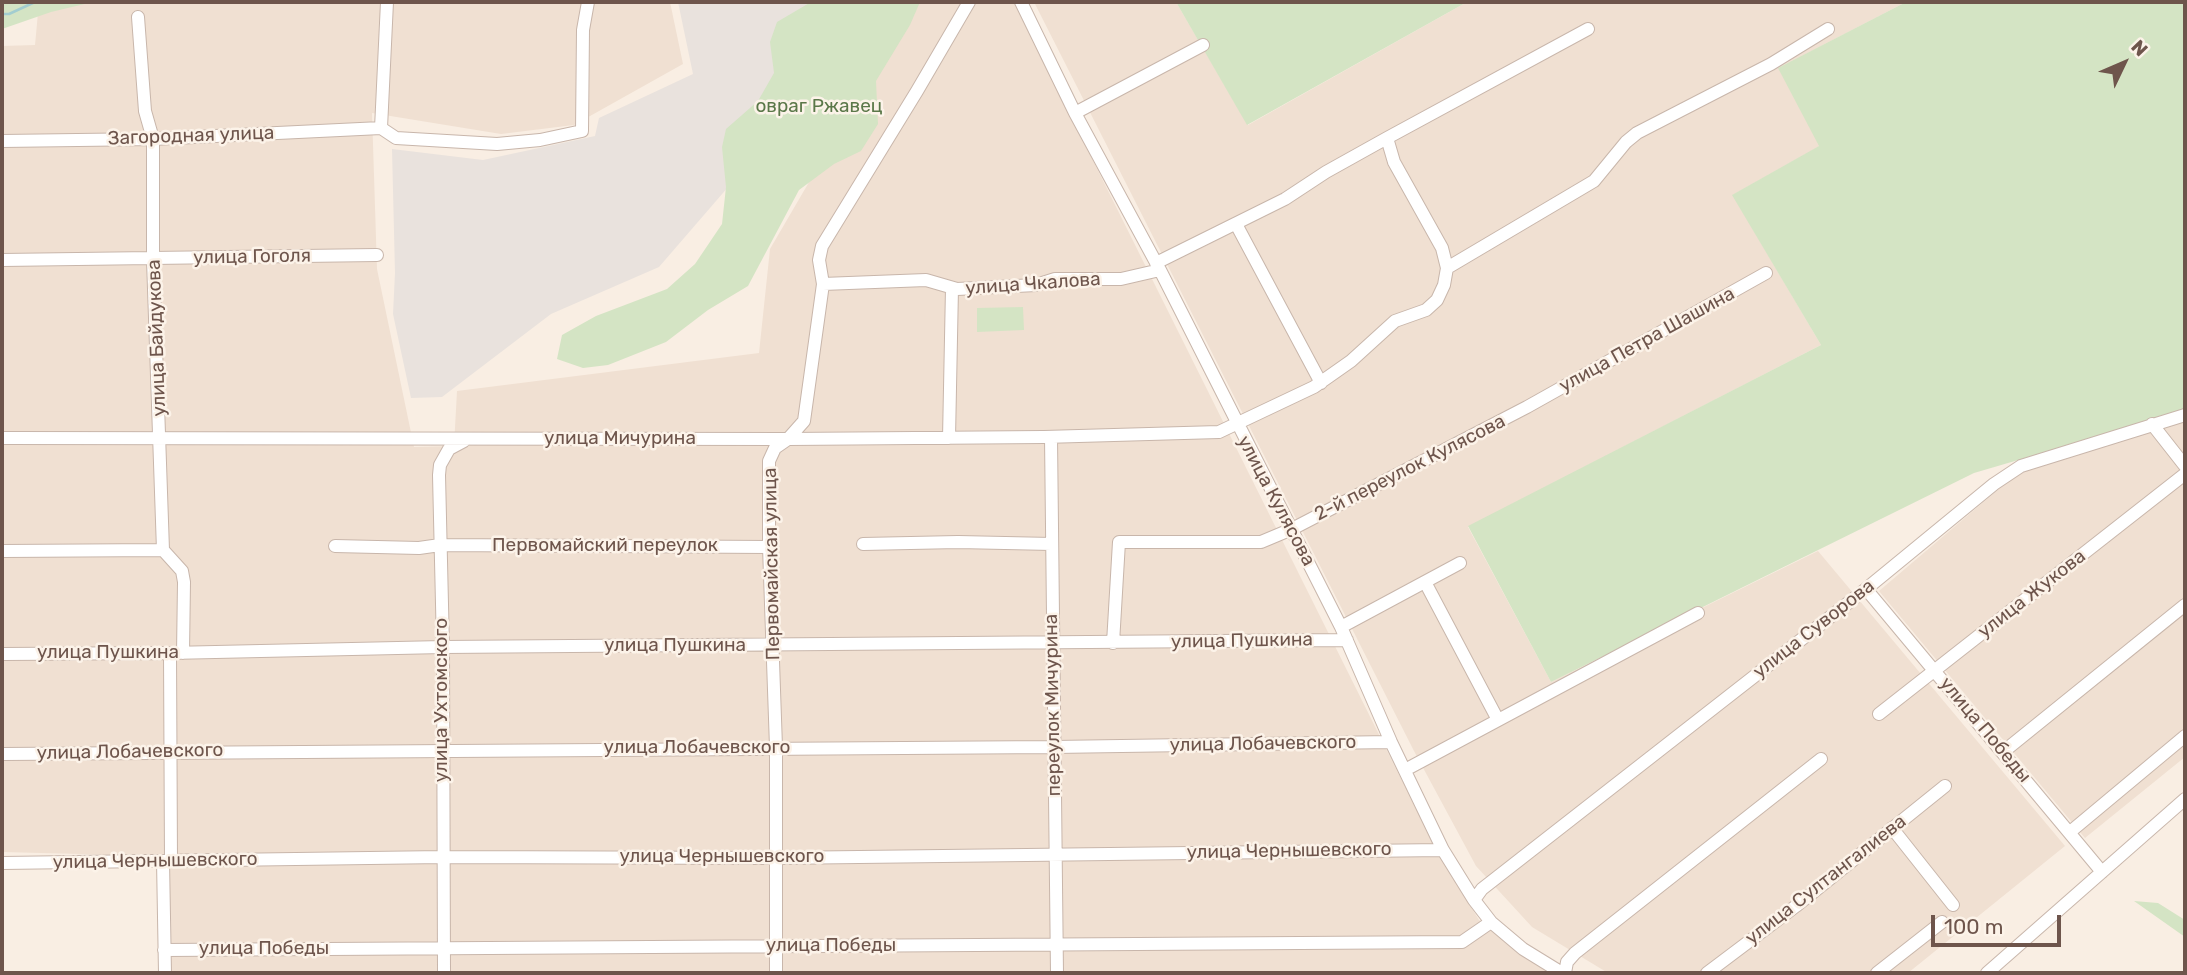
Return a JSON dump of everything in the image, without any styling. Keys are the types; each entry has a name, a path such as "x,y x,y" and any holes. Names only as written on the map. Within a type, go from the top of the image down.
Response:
{"street":[{"path":"381,128 387,2"},
{"name":"Загородная улица","path":"2,141 153,139 381,128 396,138 497,144 540,140 582,131 583,30 588,2"},
{"name":"Первомайская улица","path":"776,973 776,747 769,547 769,461 775,449 804,421 822,284 819,260 822,246 969,2"},
{"name":"улица Кулясова","path":"1021,2 1075,113 1158,267 1348,640 1391,742 1443,850 1491,922 1523,949 1563,973"},
{"name":"улица Байдукова","path":"138,17 145,111 153,139 153,260 163,550"},
{"name":"улица Чкалова","path":"822,284 926,280 957,289 1036,285 1055,279 1121,279 1158,267 1588,29"},
{"path":"1387,138 1406,185 1442,248 1447,268 1594,181 1626,142 1637,133 1771,64 1828,29"},
{"path":"1075,113 1203,45"},
{"path":"1236,224 1321,383"},
{"name":"улица Гоголя","path":"2,260 377,255"},
{"name":"улица Мичурина","path":"2,438 788,439 1051,437 1219,432 1321,383 1351,361 1395,321 1426,310 1437,300 1444,285 1447,268"},
{"name":"улица Петра Шашина","path":"1527,407 1766,273"},
{"path":"949,438 952,288"},
{"name":"2-й переулок Кулясова","path":"1113,643 1119,542 1261,542 1292,529 1527,407"},
{"name":"улица Суворова","path":"1474,900 1482,888 1867,589 1994,484 2021,466 2185,415"},
{"path":"2152,424 2185,466"},
{"name":"переулок Мичурина","path":"1051,437 1057,973"},
{"name":"улица Ухтомского","path":"444,973 440,466 449,449 467,440"},
{"name":"улица Жукова","path":"1879,713 2185,474"},
{"path":"863,544 1052,544"},
{"name":"Первомайский переулок","path":"335,546 769,547"},
{"path":"2,551 163,550 182,571 184,582 177,653 167,861 165,973"},
{"name":"улица Пушкина","path":"1341,627 1460,564"},
{"path":"1425,582 1498,720"},
{"name":"улица Победы","path":"1867,589 2102,872"},
{"path":"2003,752 2185,605"},
{"path":"1405,770 1698,613"},
{"name":"улица Пушкина","path":"2,654 443,647 1348,640"},
{"path":"2070,832 2185,736"},
{"name":"улица Лобачевского","path":"2,754 1391,742"},
{"path":"1563,973 1567,962 1575,953 1821,759"},
{"name":"улица Султангалиева","path":"1707,973 1945,786"},
{"path":"1987,973 2185,799"},
{"path":"1892,828 1953,905"},
{"name":"улица Чернышевского","path":"2,863 1443,850"},
{"name":"улица Победы","path":"164,950 1462,942 1491,922"},
{"path":"1877,973 1942,922"}],"shaded area":[{"path":"39,2 670,2 683,64 574,125 501,134 372,113 377,269 414,447 454,446 457,391 759,353 770,249 914,2 1014,2 1440,857 1479,920 1562,973 161,973 159,856 2,852 2,46 35,45"},
{"path":"678,2 810,2 785,76 729,186 659,267 551,314 442,397 411,398 393,314 395,273 392,149 483,160 595,136 599,118 693,74"},
{"path":"1034,2 1176,2 1248,125 1467,2 1906,2 1779,68 1820,146 1733,195 1821,345 1468,527 1551,682 1818,551 2065,846 1908,973 1608,973 1532,927 1476,866 1414,751"},
{"path":"2185,411 2185,757 2085,838 1879,591 2041,453"}],"green space":[{"path":"2,2 93,2 51,12 2,29"},
{"name":"овраг Ржавец","path":"811,2 920,2 910,25 876,81 878,124 861,151 834,164 799,190 748,286 708,310 666,342 608,365 583,368 557,359 562,335 596,316 667,289 695,264 722,224 726,187 722,147 726,129 758,101 774,73 770,42 777,22"},
{"path":"1176,2 1467,2 1247,125"},
{"path":"1906,2 2185,2 2185,411 1974,473 1551,682 1468,526 1821,345 1732,195 1819,146 1778,68"},
{"path":"1023,307 1024,330 977,332 977,308"},
{"path":"2134,901 2158,903 2185,920 2185,937"}],"waterway":[{"path":"2,14 9,14 35,2"}]}
